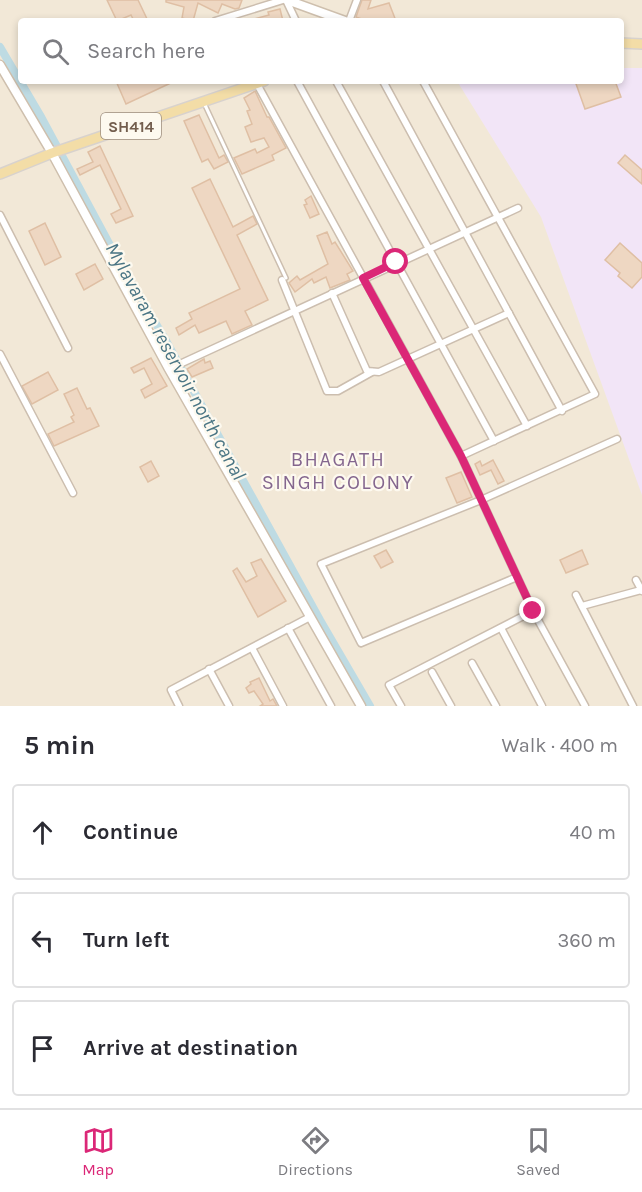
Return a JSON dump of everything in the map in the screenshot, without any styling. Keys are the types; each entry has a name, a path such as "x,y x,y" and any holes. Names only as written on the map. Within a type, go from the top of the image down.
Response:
{"main road":[{"path":"285,0 338,18"},
{"path":"624,43 642,44"},
{"path":"0,65 52,153 169,369 361,706"},
{"name":"SH414","path":"0,174 52,153 254,84"}],"street":[{"path":"225,18 285,0 294,18"},
{"path":"348,18 357,0"},
{"path":"261,84 363,278 461,456 533,611 585,706"},
{"path":"299,84 494,441"},
{"path":"338,84 527,426"},
{"path":"385,84 562,411"},
{"path":"425,84 595,394 461,456"},
{"path":"169,369 396,262 518,208"},
{"path":"0,215 68,348"},
{"path":"284,279 294,311 327,391 338,391 372,372"},
{"path":"332,293 359,356 367,371 372,372 379,372 509,313"},
{"path":"0,354 73,493"},
{"path":"517,577 361,643 321,564 482,500 617,439"},
{"path":"582,606 642,590 636,580"},
{"path":"576,595 633,706"},
{"path":"401,706 389,685 533,611"},
{"path":"179,706 171,690 310,617"},
{"path":"288,628 331,706"},
{"path":"501,628 542,706"},
{"path":"252,648 283,706"},
{"path":"472,663 496,706"},
{"path":"209,669 229,706"},
{"path":"432,672 451,706"}],"lane":[{"path":"203,102 284,279"}],"shaded area":[{"path":"0,0 642,0 642,706 0,706"},
{"path":"624,68 642,68 642,495 541,217 459,84 624,84"}],"building":[{"path":"107,0 138,0 147,18 132,18 131,15 116,18"},
{"path":"166,0 242,0 239,8 235,9 222,4 218,13 198,3 194,18 182,18 184,7 166,2"},
{"path":"362,0 371,0 368,9 389,3 395,18 359,18 356,17"},
{"path":"280,9 282,18 258,18 269,15 268,12"},
{"path":"117,84 169,84 126,104"},
{"path":"576,84 616,84 621,97 585,109"},
{"path":"255,91 267,117 286,148 272,155 274,160 242,174 234,158 255,149 257,153 269,147 264,138 251,142 245,127 252,124 247,111 250,110 244,98"},
{"path":"199,115 219,158 224,155 228,162 214,169 208,159 202,162 184,121"},
{"path":"100,146 133,216 116,223 111,214 121,209 100,165 80,175 77,169 93,162 88,152"},
{"path":"625,155 642,170 642,184 618,163"},
{"path":"210,179 233,227 253,216 257,224 237,235 268,300 245,311 252,325 232,334 226,321 199,333 195,325 179,335 176,328 192,319 189,313 240,289 192,188"},
{"path":"311,196 319,214 310,218 304,205 307,204 305,200"},
{"path":"45,223 61,257 45,265 29,231"},
{"path":"327,232 332,244 335,242 353,271 347,274 350,280 330,288 326,277 314,283 312,279 295,292 289,283 297,276 300,280 328,264 317,236"},
{"path":"620,243 642,263 642,277 632,288 605,260"},
{"path":"95,264 103,279 84,290 76,274"},
{"path":"151,358 167,386 145,398 141,390 152,384 144,368 134,373 131,368"},
{"path":"204,359 205,363 210,361 213,368 192,377 187,369"},
{"path":"48,372 58,390 32,404 22,386"},
{"path":"77,388 87,409 90,408 99,426 54,446 48,434 74,422 71,417 74,415 64,394"},
{"path":"493,460 504,481 498,484 491,470 480,475 475,464 480,461 482,466"},
{"path":"151,461 159,476 148,482 140,467"},
{"path":"461,472 472,497 457,503 446,478"},
{"path":"386,550 393,562 381,568 374,556"},
{"path":"582,550 588,564 566,573 560,560"},
{"path":"261,559 286,601 258,617 233,571 237,568 246,582 257,576 251,563"},
{"path":"259,678 270,701 273,699 277,706 260,706 263,704 254,691 249,693 246,688 251,684 250,682"}],"waterway":[{"name":"Mylavaram reservoir north canal","path":"0,47 18,78"},
{"name":"Mylavaram reservoir north canal","path":"22,84 118,260 165,339 370,706"}],"district":[{"name":"BHAGATH SINGH COLONY","path":"338,470"}],"route":[{"path":"396,262 363,278 461,456 533,611"}]}
